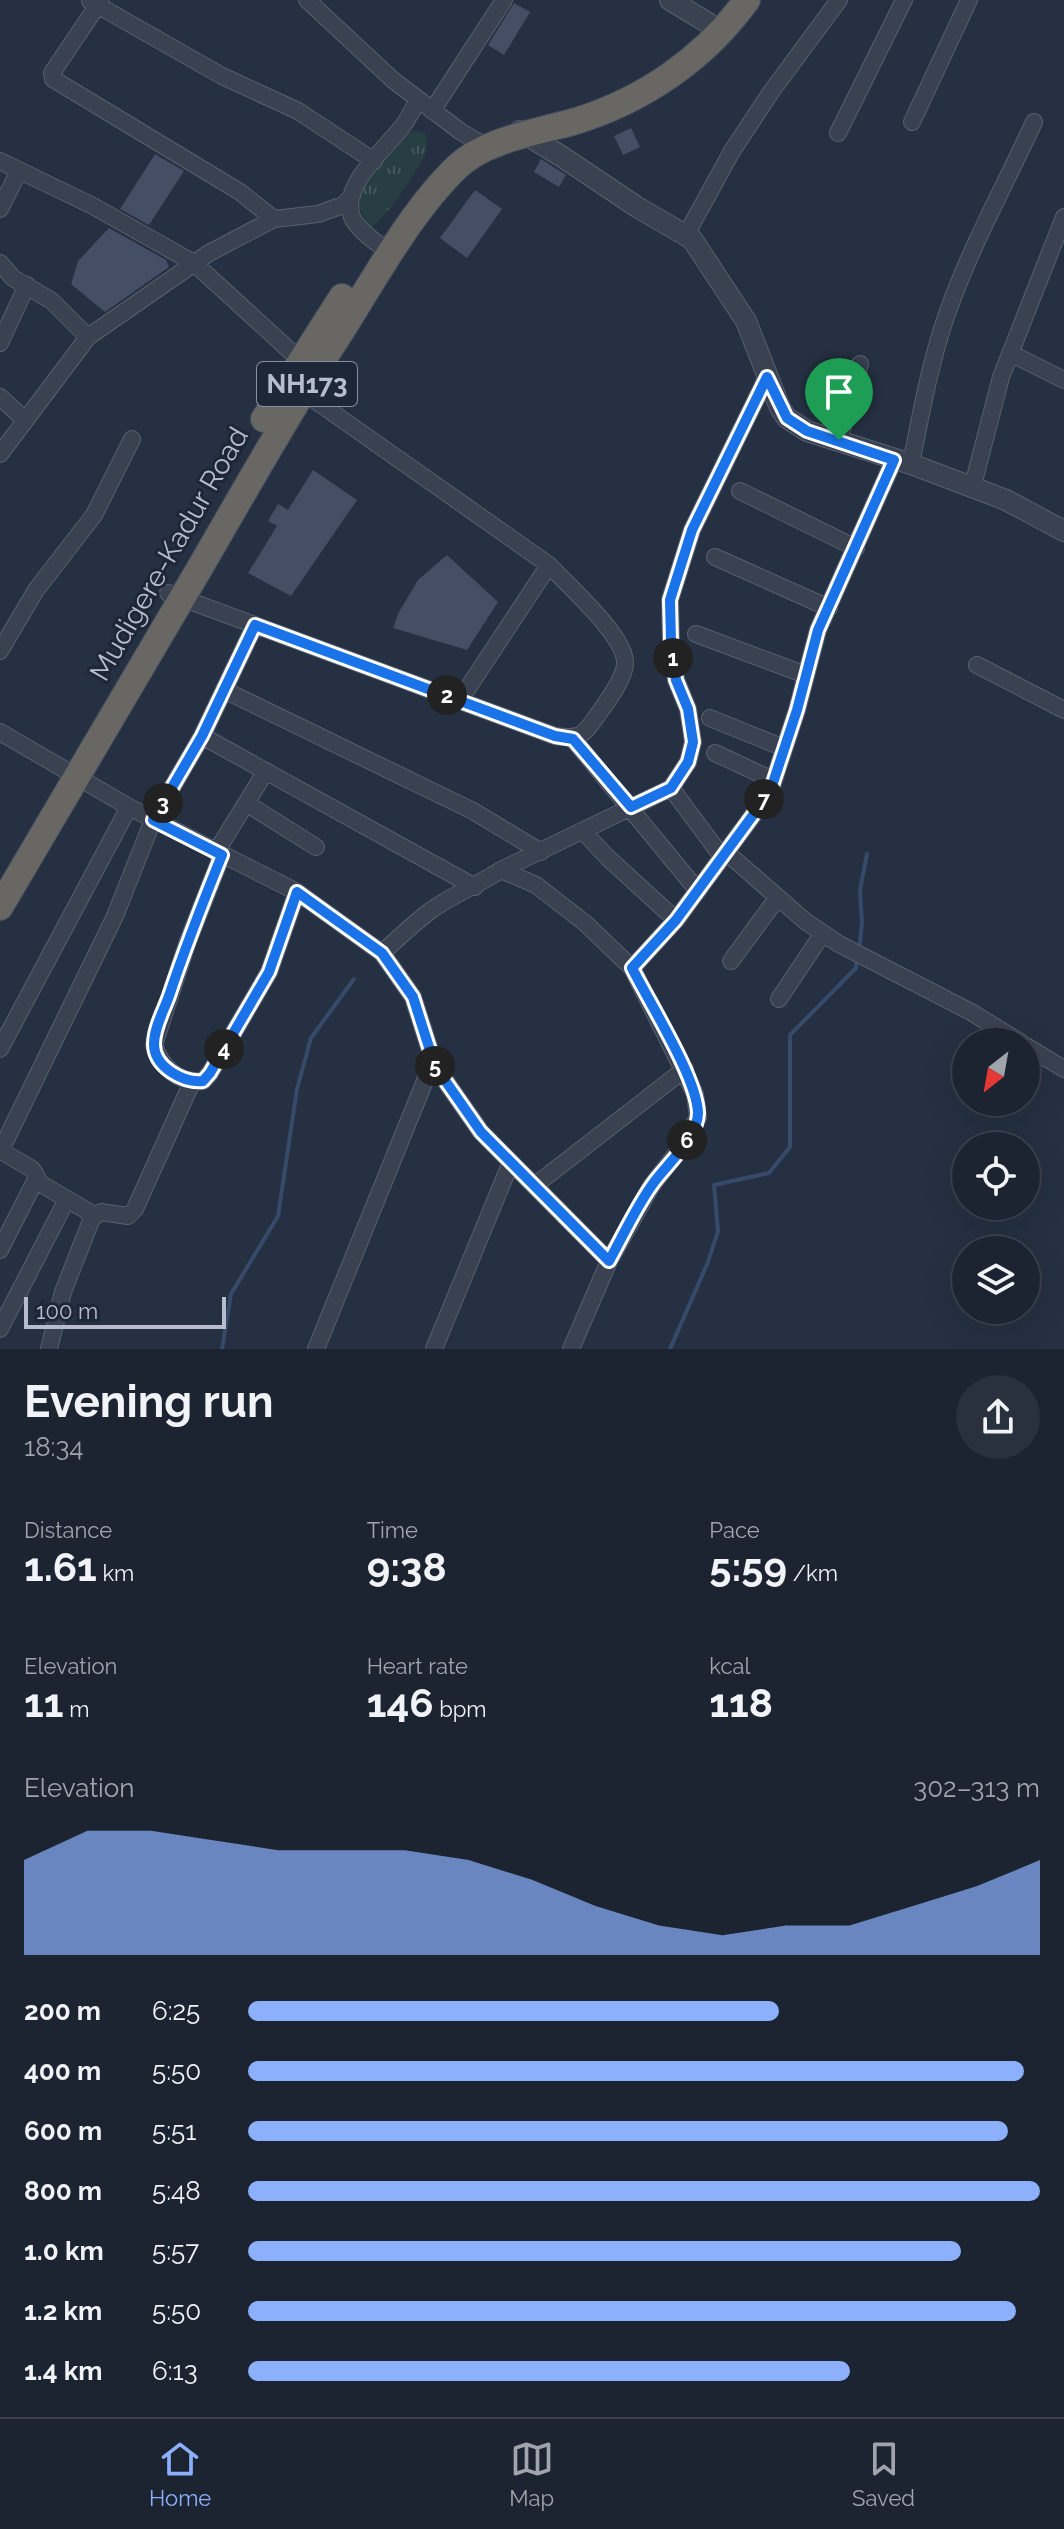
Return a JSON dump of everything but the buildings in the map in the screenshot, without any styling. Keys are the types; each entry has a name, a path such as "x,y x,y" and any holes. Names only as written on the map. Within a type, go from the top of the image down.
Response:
{"highway":[{"name":"Mudigere-Kadur Road","path":"0,907 70,773 296,377 378,244 414,193 454,151 610,96 662,65 728,0"},
{"name":"Mudigere-Kadur Road","path":"517,130 578,120 640,95 683,67 718,34 747,0"},
{"name":"Mudigere-Kadur Road","path":"296,377 428,201 459,164 482,143"},
{"name":"Mudigere-Kadur Road","path":"0,876 70,773"}],"street":[{"path":"307,0 393,80 425,106 482,143"},
{"path":"378,244 364,233 352,216 356,182 403,125 425,106 504,0"},
{"path":"670,0 708,23"},
{"path":"686,235 732,151 839,0"},
{"path":"838,133 904,0"},
{"path":"912,122 969,0"},
{"path":"274,219 240,192 53,79 52,73 96,2 222,76 298,111 374,161"},
{"path":"632,968 676,920 770,792 818,630 856,548 903,462 961,277 1034,122"},
{"path":"517,130 692,239 746,321 767,377 787,418 807,431 1006,500 1059,528"},
{"path":"0,161 93,206 194,263 296,377 549,565 607,627 620,645 626,661 623,673 601,710 584,734 573,739 555,736 174,595"},
{"path":"0,209 19,171"},
{"path":"0,454 88,337 194,263 274,219 318,214 343,205 352,196"},
{"path":"972,489 1001,377 1064,217"},
{"path":"0,263 13,278 52,301 88,337"},
{"path":"0,343 27,285"},
{"path":"1010,353 1064,380"},
{"path":"839,440 860,364"},
{"path":"382,953 430,911 459,893 671,788 688,762 693,742 688,709 676,680 670,600 692,530 767,377"},
{"path":"0,397 24,419"},
{"path":"0,651 36,590 94,515 132,439"},
{"path":"740,491 856,548"},
{"path":"715,557 829,608"},
{"path":"460,700 549,565"},
{"path":"0,1250 36,1181 36,1173 0,1152 115,916 153,820 202,736 255,625"},
{"path":"696,634 806,675"},
{"path":"977,665 1064,710"},
{"path":"224,690 473,811 541,852"},
{"path":"710,718 784,748"},
{"path":"0,732 153,820 297,892 382,953 413,997 433,1061 481,1132 609,1261"},
{"path":"202,736 475,887"},
{"path":"573,739 698,891"},
{"path":"715,753 773,780"},
{"path":"266,771 219,853 188,941 154,1045 164,1066 192,1082 203,1081 210,1073 269,972 297,892"},
{"path":"671,788 725,855 823,933 997,1028"},
{"path":"246,803 316,847"},
{"path":"0,1049 129,807"},
{"path":"583,831 676,920"},
{"path":"501,870 536,885 585,923 632,968 695,1094 698,1117 686,1141 652,1185 609,1261 571,1349"},
{"path":"731,961 778,897"},
{"path":"779,999 823,933"},
{"path":"1040,1054 1064,1069"},
{"path":"316,1349 433,1061"},
{"path":"534,1186 685,1069"},
{"path":"92,1218 101,1212 128,1216 135,1209 192,1082"},
{"path":"434,1349 511,1162"},
{"path":"36,1181 89,1212 92,1218 63,1292 49,1349"},
{"path":"0,1329 67,1199"}],"green space":[{"path":"415,130 426,136 427,147 423,159 392,205 370,228 359,208 360,188 403,135"}],"waterway":[{"path":"859,951 862,923 860,890 867,854"},
{"path":"670,1349 708,1262 718,1231 714,1185 769,1173 790,1147 790,1035 856,968 857,959"},
{"path":"222,1349 231,1294 278,1216 297,1089 311,1038 354,979"}],"route":[{"path":"767,377 787,418 807,431 839,440 894,460 818,630 797,710 770,792 676,920 632,968 685,1069 695,1094 698,1117 674,1159 652,1185 609,1261 481,1132 435,1066 413,997 382,953 297,892 269,972 210,1073 203,1081 192,1082 164,1066 154,1045 157,1029 222,855 153,820 202,736 255,625 555,736 573,739 631,807 671,788 688,762 693,742 688,709 676,680 670,600 692,530 767,377"}]}
